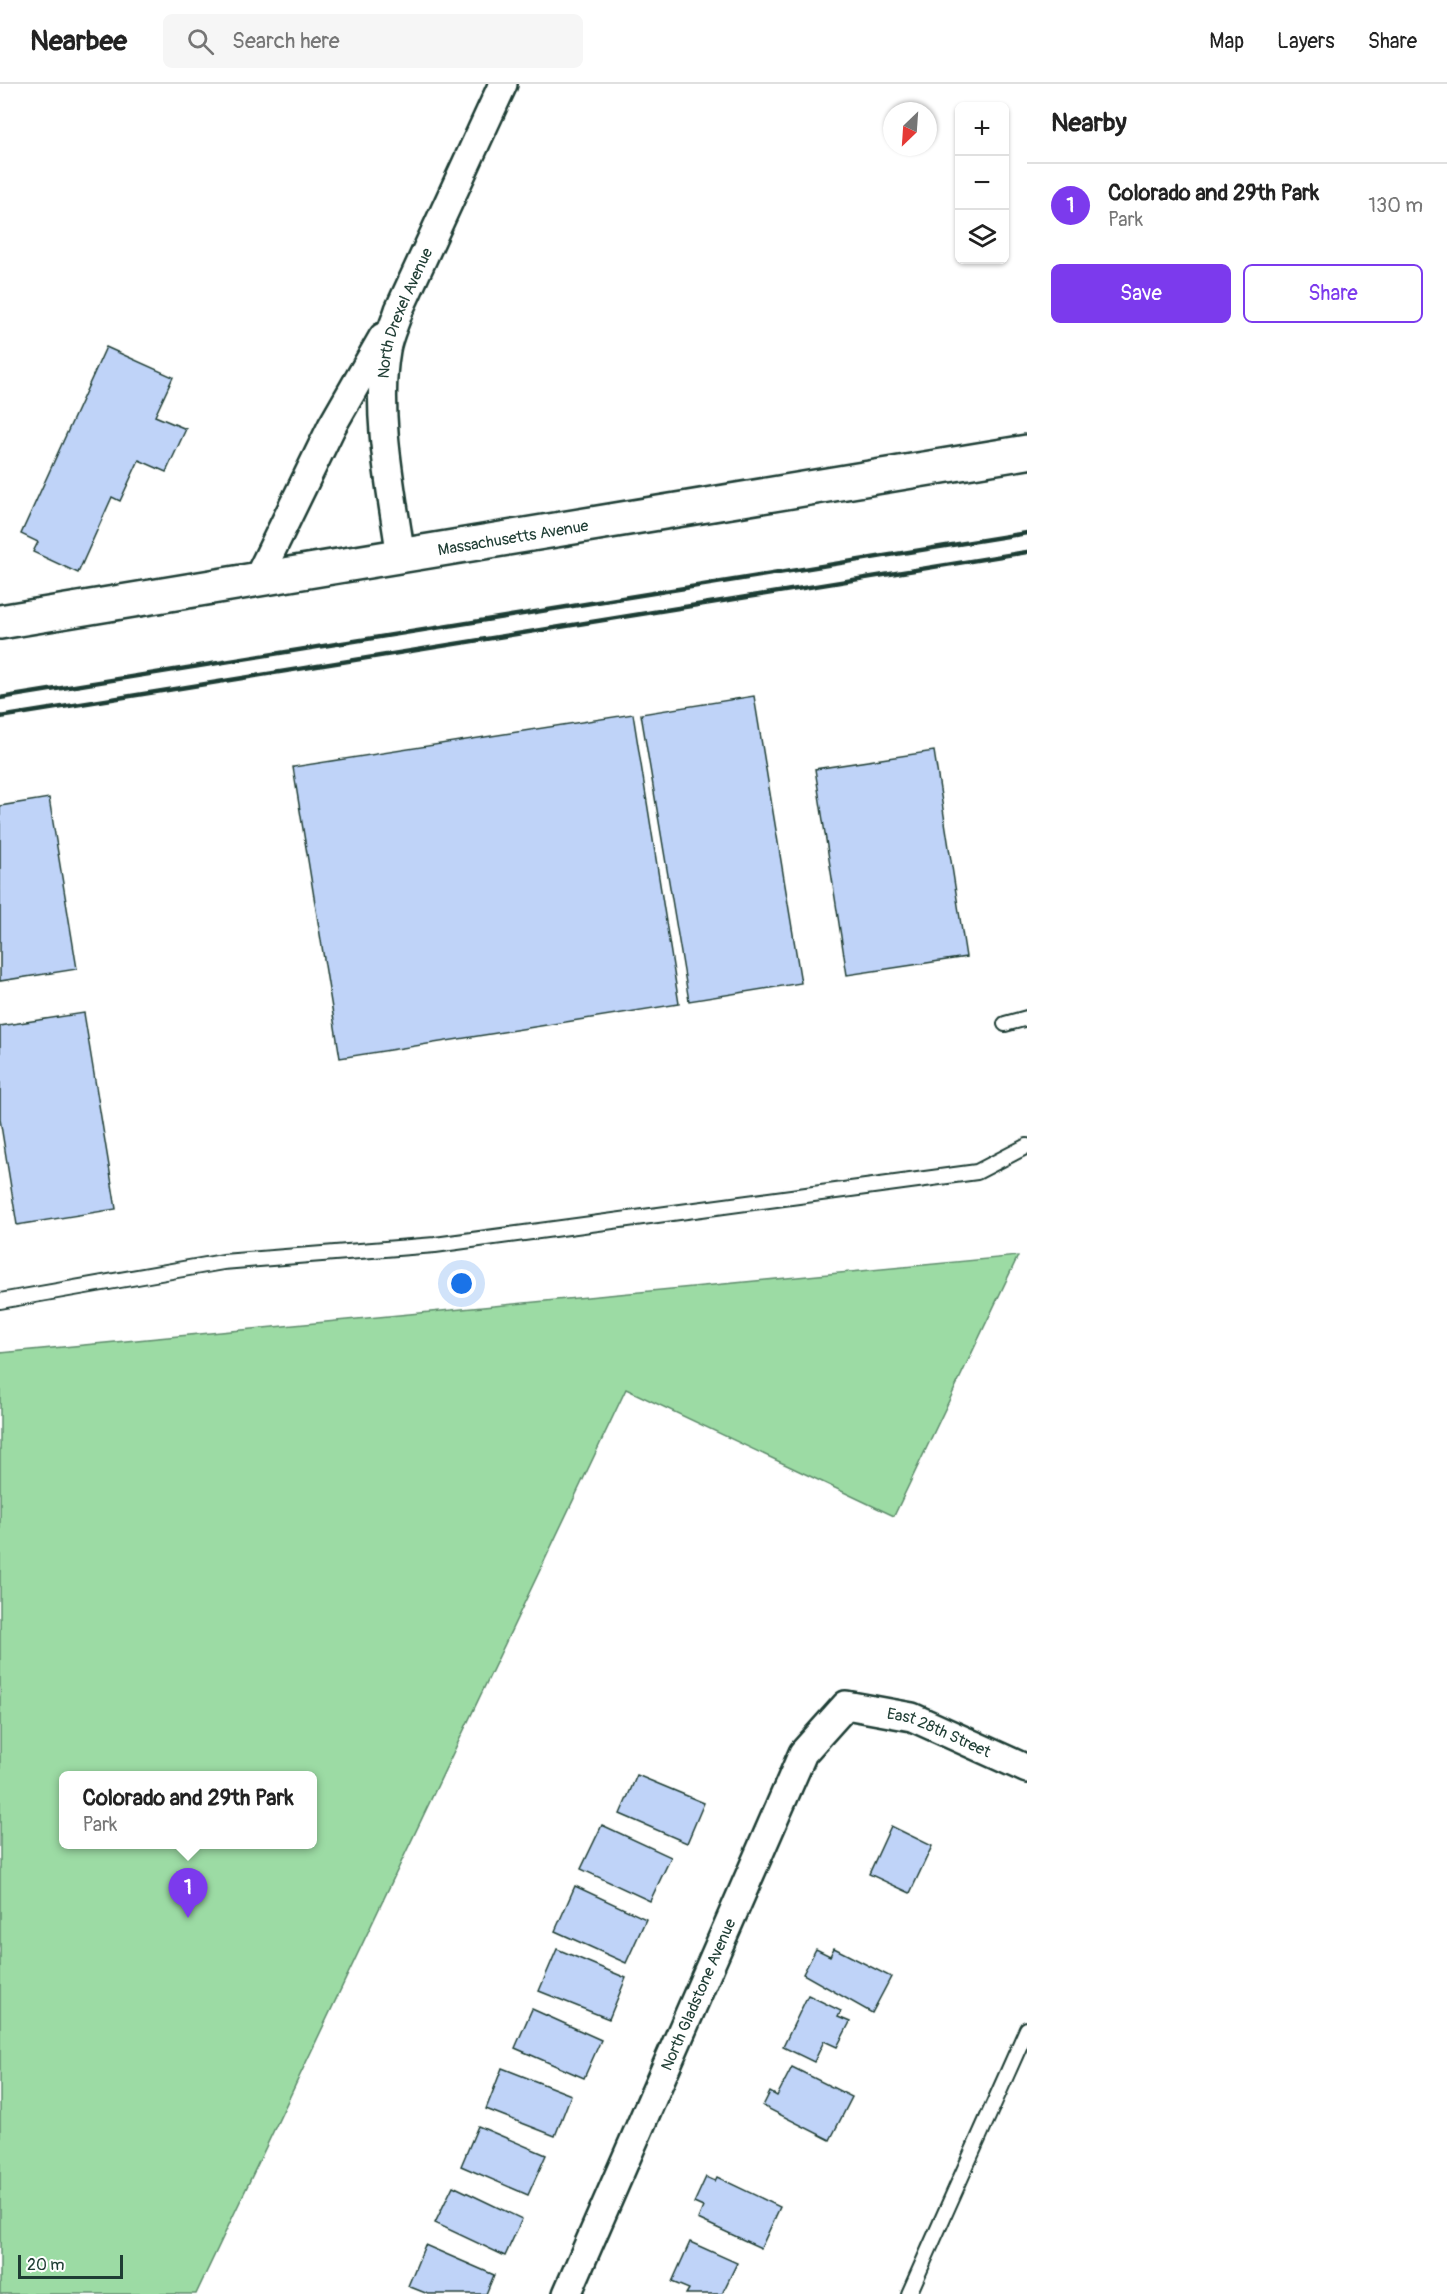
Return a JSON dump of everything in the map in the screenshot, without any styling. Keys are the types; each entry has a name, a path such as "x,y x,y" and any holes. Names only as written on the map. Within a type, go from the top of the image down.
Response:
{"main road":[{"name":"Massachusetts Avenue","path":"0,622 1027,452"}],"street":[{"name":"North Drexel Avenue","path":"400,557 388,468 382,399 386,349 399,310 503,84"},
{"path":"257,580 332,426 399,310"},
{"name":"East 28th Street","path":"846,1705 912,1717 1027,1769"},
{"name":"North Gladstone Avenue","path":"567,2294 803,1753 846,1705"}],"lane":[{"path":"1005,1024 1027,1018"},
{"path":"0,1301 223,1262 435,1245 977,1172 1027,1146"},
{"path":"909,2294 1027,2029"}],"green space":[{"path":"1018,1256 894,1516 626,1389 196,2294 0,2294 0,1353"}],"building":[{"path":"106,347 173,377 155,416 186,429 166,472 139,460 120,501 112,497 78,573 33,552 38,542 21,534"},
{"path":"754,696 801,983 689,1001 641,714"},
{"path":"633,714 679,1004 340,1058 293,767"},
{"path":"934,751 966,957 847,975 815,769"},
{"path":"49,798 77,969 0,981 0,806"},
{"path":"84,1013 116,1209 17,1225 0,1119 0,1026"},
{"path":"637,1775 704,1803 687,1843 620,1814"},
{"path":"602,1825 671,1857 650,1901 581,1869"},
{"path":"891,1826 932,1846 910,1893 869,1874"},
{"path":"575,1886 646,1919 626,1963 555,1931"},
{"path":"834,1948 891,1977 872,2013 803,1974 816,1949 830,1956"},
{"path":"557,1949 626,1978 609,2019 539,1991"},
{"path":"808,1995 841,2011 838,2017 850,2022 837,2047 824,2041 814,2062 783,2047"},
{"path":"532,2009 601,2040 584,2078 515,2048"},
{"path":"792,2067 852,2097 830,2140 763,2106 770,2092 777,2096"},
{"path":"502,2068 571,2095 555,2136 486,2109"},
{"path":"478,2126 546,2155 528,2195 461,2166"},
{"path":"706,2177 715,2181 717,2177 780,2207 761,2248 698,2219 703,2207 694,2203"},
{"path":"453,2186 522,2219 505,2256 435,2223"},
{"path":"690,2242 737,2263 722,2294 686,2294 689,2289 672,2282"},
{"path":"425,2245 494,2275 486,2294 428,2294 408,2286"}],"railway":[{"path":"0,698 1027,533"},
{"path":"0,717 1027,552"}],"place":[{"name":"Colorado and 29th Park","path":"188,1918"}]}
